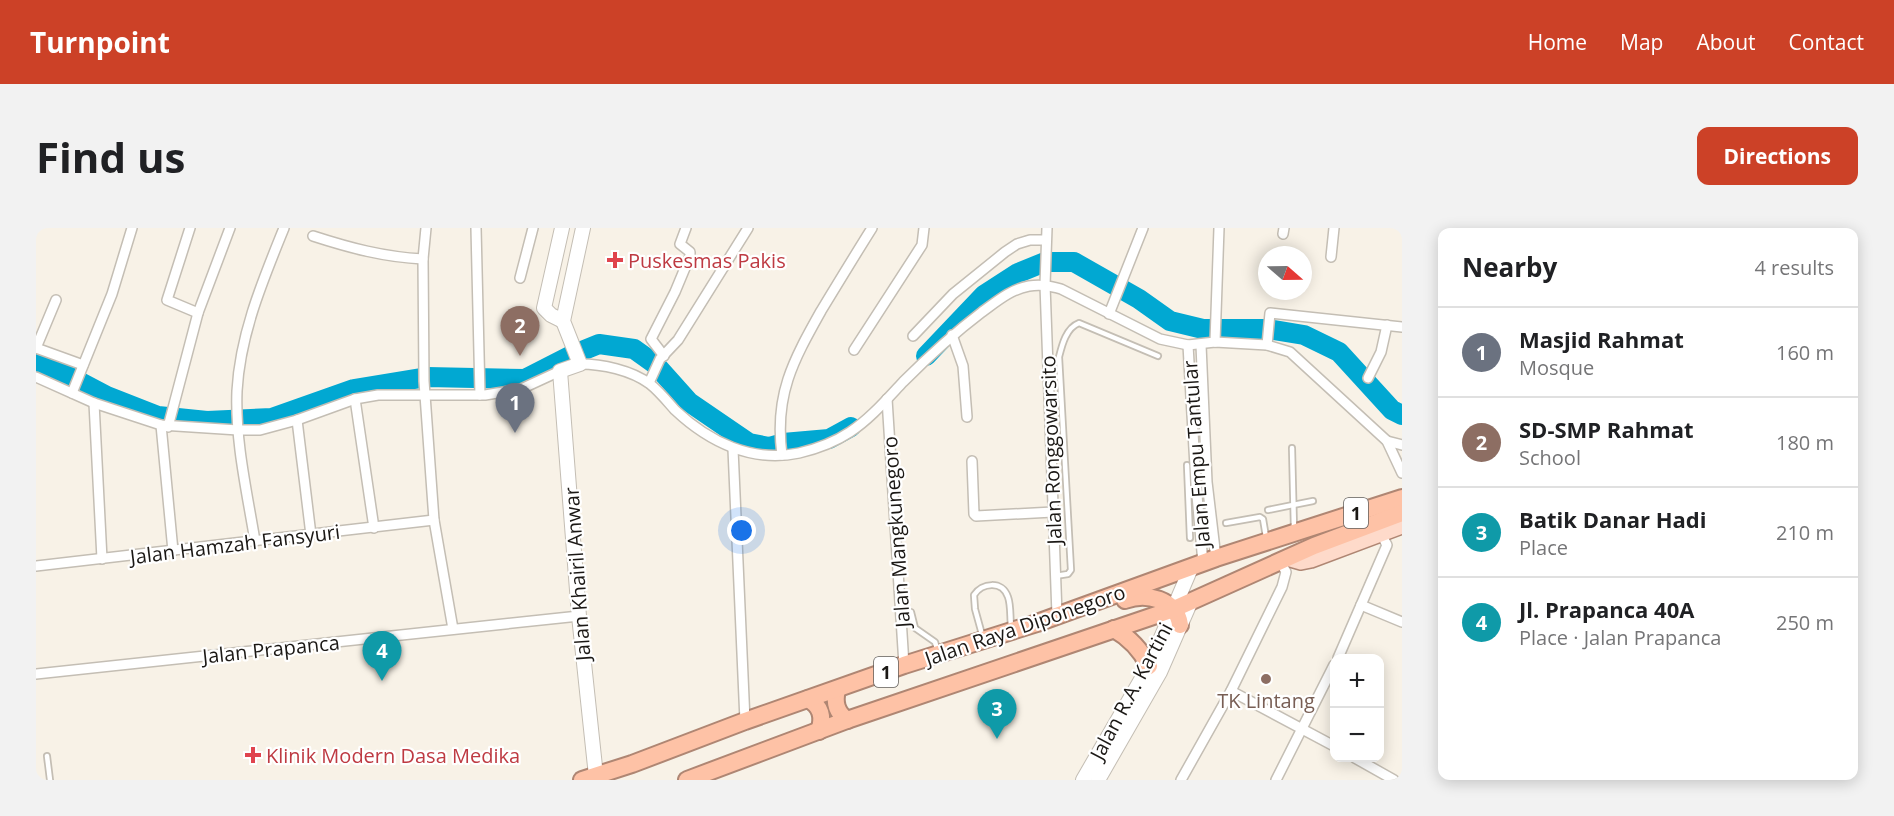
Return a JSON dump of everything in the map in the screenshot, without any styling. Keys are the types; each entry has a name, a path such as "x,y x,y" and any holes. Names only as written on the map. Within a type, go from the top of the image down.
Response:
{"highway":[{"name":"1","path":"1301,531 1402,498"},
{"name":"1","path":"1283,559 1402,513"},
{"name":"Jalan Raya Diponegoro","path":"589,778 904,665 1065,613 1301,531"},
{"name":"Jalan Raya Diponegoro","path":"687,780 847,720 1174,609 1283,559"},
{"path":"1065,613 1086,613 1134,597 1146,596 1167,603 1174,609 1180,626"},
{"path":"1114,629 1134,644 1144,655 1149,666"},
{"path":"837,690 835,699 837,708 847,720"},
{"path":"808,699 816,705 821,714 822,722 819,731"}],"main road":[{"path":"1301,531 1303,523 1402,491"},
{"path":"1283,559 1301,562 1402,526"}],"street":[{"path":"73,390 112,294 132,228"},
{"path":"190,228 166,300 198,313"},
{"path":"173,551 166,424 173,410 198,313 230,228"},
{"path":"255,542 238,422 237,391 245,338 262,282 284,228"},
{"path":"426,228 423,259 424,381 434,520 453,629"},
{"path":"476,228 479,390"},
{"path":"520,278 533,228"},
{"path":"562,228 544,305 548,312 563,321"},
{"path":"583,228 563,321 577,356 649,383 676,411 701,431 733,449 762,456 782,451 799,453 827,444 850,432 952,335 997,301 1027,286 1045,285 1061,289 1160,339 1188,345 1215,342 1268,345 1290,352 1387,441 1402,473"},
{"path":"662,358 651,339 690,256 690,252 680,243 686,228"},
{"path":"649,383 662,358 678,340 748,228"},
{"path":"782,451 780,416 795,357 842,274 872,228"},
{"path":"854,350 922,245 924,228"},
{"name":"Jalan Ronggowarsito","path":"1047,228 1045,285 1055,576 1065,613"},
{"path":"1109,315 1143,228"},
{"path":"1215,342 1219,228"},
{"path":"1331,257 1335,228"},
{"path":"313,236 364,252 423,259"},
{"path":"913,336 953,294 1005,252 1017,244 1030,240 1046,244"},
{"path":"556,257 576,260"},
{"path":"56,300 36,348 82,369"},
{"path":"1268,345 1270,313 1402,327"},
{"path":"1368,378 1382,352 1387,325"},
{"path":"952,335 963,366 967,417"},
{"name":"Jalan Empu Tantular","path":"1188,345 1191,485 1204,563"},
{"name":"Jalan Empu Tantular","path":"1201,345 1207,482 1204,563"},
{"path":"36,377 73,390 94,403 166,424 238,422 260,429 297,420 355,399 378,395 426,395 521,389 560,371 577,356"},
{"name":"Jalan Khairil Anwar","path":"560,371 589,778"},
{"path":"355,399 374,528"},
{"name":"Jalan Mangkunegoro","path":"887,399 904,665"},
{"path":"94,403 102,560"},
{"path":"297,420 311,535"},
{"path":"1387,441 1402,445"},
{"path":"733,449 745,721"},
{"path":"972,460 974,514 976,516 1053,512"},
{"name":"Jalan Hamzah Fansyuri","path":"36,566 434,520"},
{"path":"1340,654 1387,545 1381,534"},
{"path":"1181,780 1231,691 1285,580 1283,559"},
{"name":"Jalan R.A. Kartini","path":"1083,780 1149,666 1174,609 1204,563"},
{"name":"Jalan R.A. Kartini","path":"1098,780 1160,672 1191,601"},
{"path":"1361,605 1402,622"},
{"name":"Jalan Prapanca","path":"36,674 579,616"},
{"path":"1276,780 1330,675"},
{"path":"1231,691 1330,743"},
{"path":"1362,762 1394,780"},
{"path":"1400,780 1402,776"}],"lane":[{"path":"1055,576 1068,574 1071,570 1059,357 1063,342 1070,329 1079,323 1158,356"},
{"path":"1292,448 1292,505 1301,531"},
{"path":"1187,465 1191,485 1190,538"},
{"path":"1191,485 1207,482"},
{"path":"1268,510 1313,501"},
{"path":"1226,523 1262,517 1266,543"},
{"path":"983,640 974,595 979,588 990,584 1002,588 1008,597 1011,631"},
{"path":"901,609 911,612 915,628 935,642 939,655"},
{"path":"47,756 50,780"}],"waterway":[{"path":"926,356 984,295 1018,273 1045,262 1074,262 1139,299 1170,321 1203,329 1267,329 1304,335 1339,352 1392,410 1402,415"},
{"path":"36,361 107,396 158,416 207,421 272,418 354,389 427,377 525,379 599,344 634,349 655,364 689,402 749,443 769,447 783,443 829,439 851,427"}],"place":[{"name":"Puskesmas Pakis","path":"615,260"},
{"name":"SD-SMP Rahmat","path":"520,356"},
{"name":"Masjid Rahmat","path":"515,433"},
{"name":"TK Lintang","path":"1266,679"},
{"name":"Jl. Prapanca 40A","path":"382,681"},
{"name":"Batik Danar Hadi","path":"997,739"},
{"name":"Klinik Modern Dasa Medika","path":"253,755"}]}
